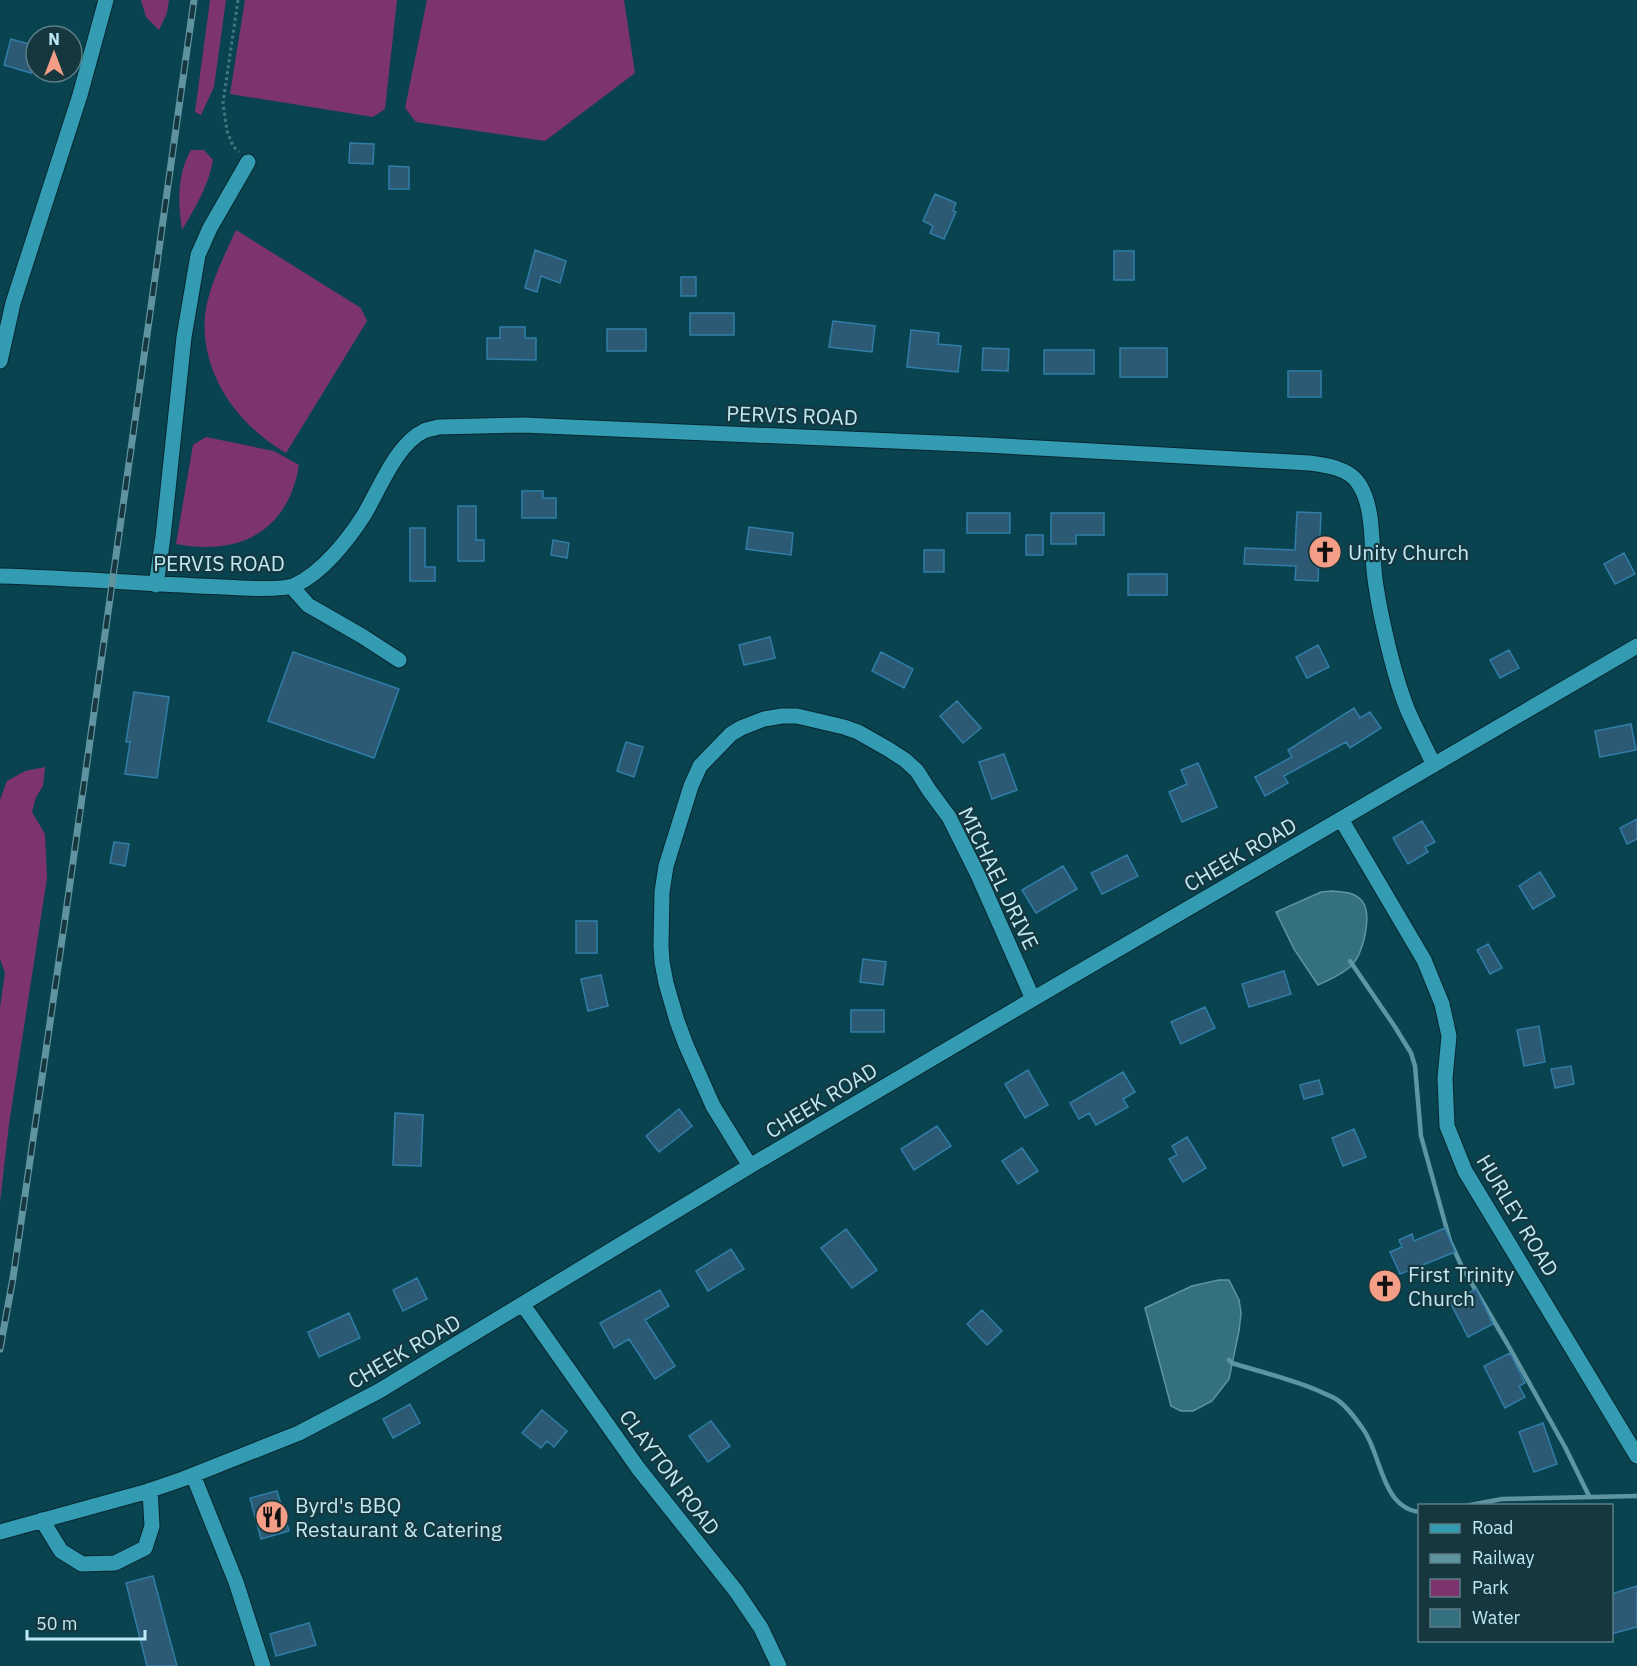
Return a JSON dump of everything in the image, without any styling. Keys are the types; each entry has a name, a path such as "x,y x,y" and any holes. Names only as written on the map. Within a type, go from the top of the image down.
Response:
{"street":[{"path":"0,361 13,303 80,95 106,0"},
{"path":"156,585 184,337 198,255 210,228 248,162"},
{"name":"PERVIS ROAD","path":"0,576 62,577 156,585 292,587 319,568 349,537 387,473 412,439 424,431 438,428 535,425 986,445 1323,464 1347,473 1358,482 1363,492 1370,521 1381,615 1407,710 1434,765"},
{"path":"292,587 308,605 399,660"},
{"name":"CHEEK ROAD","path":"0,1532 150,1490 193,1475 309,1428 379,1391 750,1166 1637,646"},
{"name":"MICHAEL DRIVE","path":"750,1166 713,1106 686,1046 666,983 661,945 662,892 666,866 691,786 700,766 731,734 741,728 764,719 782,716 797,716 844,727 888,749 917,771 928,790 949,817 978,875 1033,999"},
{"name":"HURLEY ROAD","path":"1341,819 1424,960 1443,1004 1449,1036 1445,1078 1447,1126 1465,1171 1637,1456"},
{"name":"CLAYTON ROAD","path":"523,1305 638,1468 736,1591 761,1628 779,1666"},
{"path":"193,1475 236,1582 263,1666"},
{"path":"42,1520 61,1551 82,1564 115,1563 145,1548 152,1526 150,1490"}],"path":[{"path":"238,0 223,103 226,131 233,146 248,162"}],"green space":[{"path":"141,0 169,0 167,13 159,30 146,17"},
{"path":"210,0 226,0 214,87 201,115 195,112"},
{"path":"245,0 397,0 385,109 373,117 230,94"},
{"path":"427,0 624,0 635,73 545,141 416,122 405,108"},
{"path":"191,150 204,150 213,160 205,187 182,230 181,178"},
{"path":"236,230 361,308 367,321 286,453 267,441 235,409 222,390 207,349 205,326 207,303 216,275"},
{"path":"206,437 274,451 299,465 293,488 284,507 272,523 257,534 240,542 220,546 199,547 176,544 193,445"},
{"path":"45,767 43,786 36,797 32,812 45,834 47,878 9,1124 0,1202 0,1007 5,973 0,959 0,800 7,781 25,771"}],"water":[{"path":"1321,892 1352,894 1362,901 1367,916 1365,935 1359,954 1350,967 1318,985 1294,949 1276,912"},
{"path":"1229,1280 1239,1300 1241,1313 1229,1379 1212,1401 1193,1411 1181,1411 1171,1406 1145,1308 1192,1286"}],"building":[{"path":"11,39 24,43 24,71 4,65"},
{"path":"350,143 374,144 373,164 349,163"},
{"path":"389,166 409,167 409,189 389,189"},
{"path":"935,194 956,203 953,211 956,212 944,239 930,233 933,226 923,221"},
{"path":"535,250 566,261 560,283 541,276 537,292 525,288"},
{"path":"1114,251 1134,251 1134,280 1114,280"},
{"path":"681,277 696,277 696,296 681,296"},
{"path":"690,313 734,313 734,335 690,335"},
{"path":"833,321 875,326 872,352 829,347"},
{"path":"500,327 525,327 525,338 536,338 536,360 487,359 487,338 500,338"},
{"path":"607,329 646,329 646,351 607,351"},
{"path":"911,330 939,333 938,344 961,346 958,372 907,367"},
{"path":"983,348 1009,349 1008,371 982,370"},
{"path":"1120,348 1167,348 1167,377 1120,377"},
{"path":"1044,350 1094,350 1094,374 1044,374"},
{"path":"1288,371 1321,371 1321,397 1288,397"},
{"path":"522,491 543,491 543,498 556,498 556,518 522,518"},
{"path":"458,506 476,506 476,540 484,540 484,561 458,561"},
{"path":"1297,512 1321,513 1318,581 1295,580 1296,566 1244,564 1245,548 1295,550"},
{"path":"967,513 1010,513 1010,533 967,533"},
{"path":"1051,513 1104,513 1104,535 1076,535 1076,544 1051,544"},
{"path":"749,527 793,533 791,555 746,549"},
{"path":"410,528 425,528 425,567 435,567 435,581 410,581"},
{"path":"1026,535 1043,535 1043,555 1026,555"},
{"path":"553,540 569,543 567,558 551,555"},
{"path":"924,550 944,550 944,572 924,572"},
{"path":"1624,553 1635,574 1615,584 1604,564"},
{"path":"1128,574 1167,574 1167,595 1128,595"},
{"path":"770,637 775,658 744,665 739,645"},
{"path":"1318,645 1329,667 1307,678 1296,657"},
{"path":"1509,650 1519,668 1500,678 1490,660"},
{"path":"293,652 399,689 374,758 268,721"},
{"path":"881,652 913,669 904,688 872,671"},
{"path":"134,692 169,697 157,778 125,774 130,742 126,742"},
{"path":"957,701 981,728 963,743 940,716"},
{"path":"1354,708 1360,718 1370,712 1381,728 1350,748 1346,742 1284,776 1288,783 1265,796 1255,777 1292,757 1288,750"},
{"path":"1631,724 1636,750 1600,757 1595,731"},
{"path":"626,742 643,747 634,777 617,771"},
{"path":"1004,754 1017,790 992,799 979,762"},
{"path":"1198,763 1217,807 1182,822 1169,792 1187,784 1181,770"},
{"path":"1637,819 1637,839 1627,844 1620,828"},
{"path":"1422,821 1435,842 1425,847 1428,852 1408,864 1393,838"},
{"path":"114,842 129,844 125,866 110,863"},
{"path":"1127,855 1138,876 1102,894 1091,873"},
{"path":"1063,866 1077,889 1036,913 1022,890"},
{"path":"1540,872 1555,896 1533,909 1519,886"},
{"path":"576,921 597,921 597,953 576,953"},
{"path":"1488,944 1502,968 1490,974 1477,950"},
{"path":"863,959 886,962 883,985 860,982"},
{"path":"1284,971 1291,994 1249,1007 1242,984"},
{"path":"601,975 608,1006 588,1011 581,979"},
{"path":"1205,1007 1215,1028 1181,1044 1171,1022"},
{"path":"851,1010 884,1010 884,1032 851,1032"},
{"path":"1539,1026 1545,1062 1524,1066 1517,1030"},
{"path":"1571,1066 1574,1084 1555,1088 1551,1069"},
{"path":"1028,1070 1048,1105 1025,1118 1005,1084"},
{"path":"1123,1072 1135,1092 1123,1099 1128,1107 1096,1125 1089,1113 1079,1119 1070,1103"},
{"path":"1319,1080 1323,1094 1304,1099 1300,1085"},
{"path":"679,1109 692,1126 659,1152 646,1136"},
{"path":"395,1113 423,1115 421,1166 393,1165"},
{"path":"937,1126 951,1146 914,1170 901,1149"},
{"path":"1354,1129 1366,1157 1343,1166 1332,1138"},
{"path":"1187,1137 1206,1168 1183,1182 1169,1159 1177,1155 1172,1146"},
{"path":"1022,1148 1038,1171 1018,1184 1002,1161"},
{"path":"1445,1228 1455,1252 1400,1274 1390,1252 1402,1247 1399,1240 1412,1234 1414,1241"},
{"path":"846,1229 877,1270 852,1288 821,1248"},
{"path":"731,1249 744,1269 708,1291 696,1271"},
{"path":"417,1278 427,1299 403,1311 393,1290"},
{"path":"1476,1289 1493,1324 1468,1337 1450,1302"},
{"path":"660,1290 669,1306 645,1320 675,1366 655,1379 629,1339 614,1348 600,1323"},
{"path":"982,1310 1002,1331 987,1345 967,1324"},
{"path":"349,1313 360,1338 319,1357 308,1332"},
{"path":"1510,1353 1525,1383 1519,1386 1525,1397 1505,1408 1484,1366"},
{"path":"410,1404 420,1423 393,1438 383,1419"},
{"path":"542,1410 567,1431 554,1447 547,1441 541,1448 522,1433"},
{"path":"711,1421 730,1446 708,1462 689,1436"},
{"path":"1543,1423 1557,1464 1534,1472 1519,1432"},
{"name":"Byrd's BBQ Restaurant & Catering","path":"277,1491 289,1531 261,1539 250,1498"},
{"path":"153,1576 177,1666 147,1666 126,1583"},
{"path":"1637,1586 1637,1627 1613,1633 1613,1593"},
{"path":"309,1623 316,1645 276,1656 270,1634"}],"waterway":[{"path":"1350,961 1411,1053 1415,1066 1421,1136 1450,1241 1462,1267 1565,1447 1589,1496"},
{"path":"1229,1360 1232,1363 1287,1379 1340,1402 1363,1429 1384,1479 1397,1501 1407,1508 1418,1511"},
{"path":"1476,1504 1502,1499 1637,1496"}],"railway":[{"path":"0,1349 13,1278 65,919 194,0"}],"place":[{"name":"Unity Church","path":"1325,552"},
{"name":"First Trinity Church","path":"1385,1286"},
{"name":"Byrd's BBQ Restaurant & Catering","path":"272,1517"}]}
